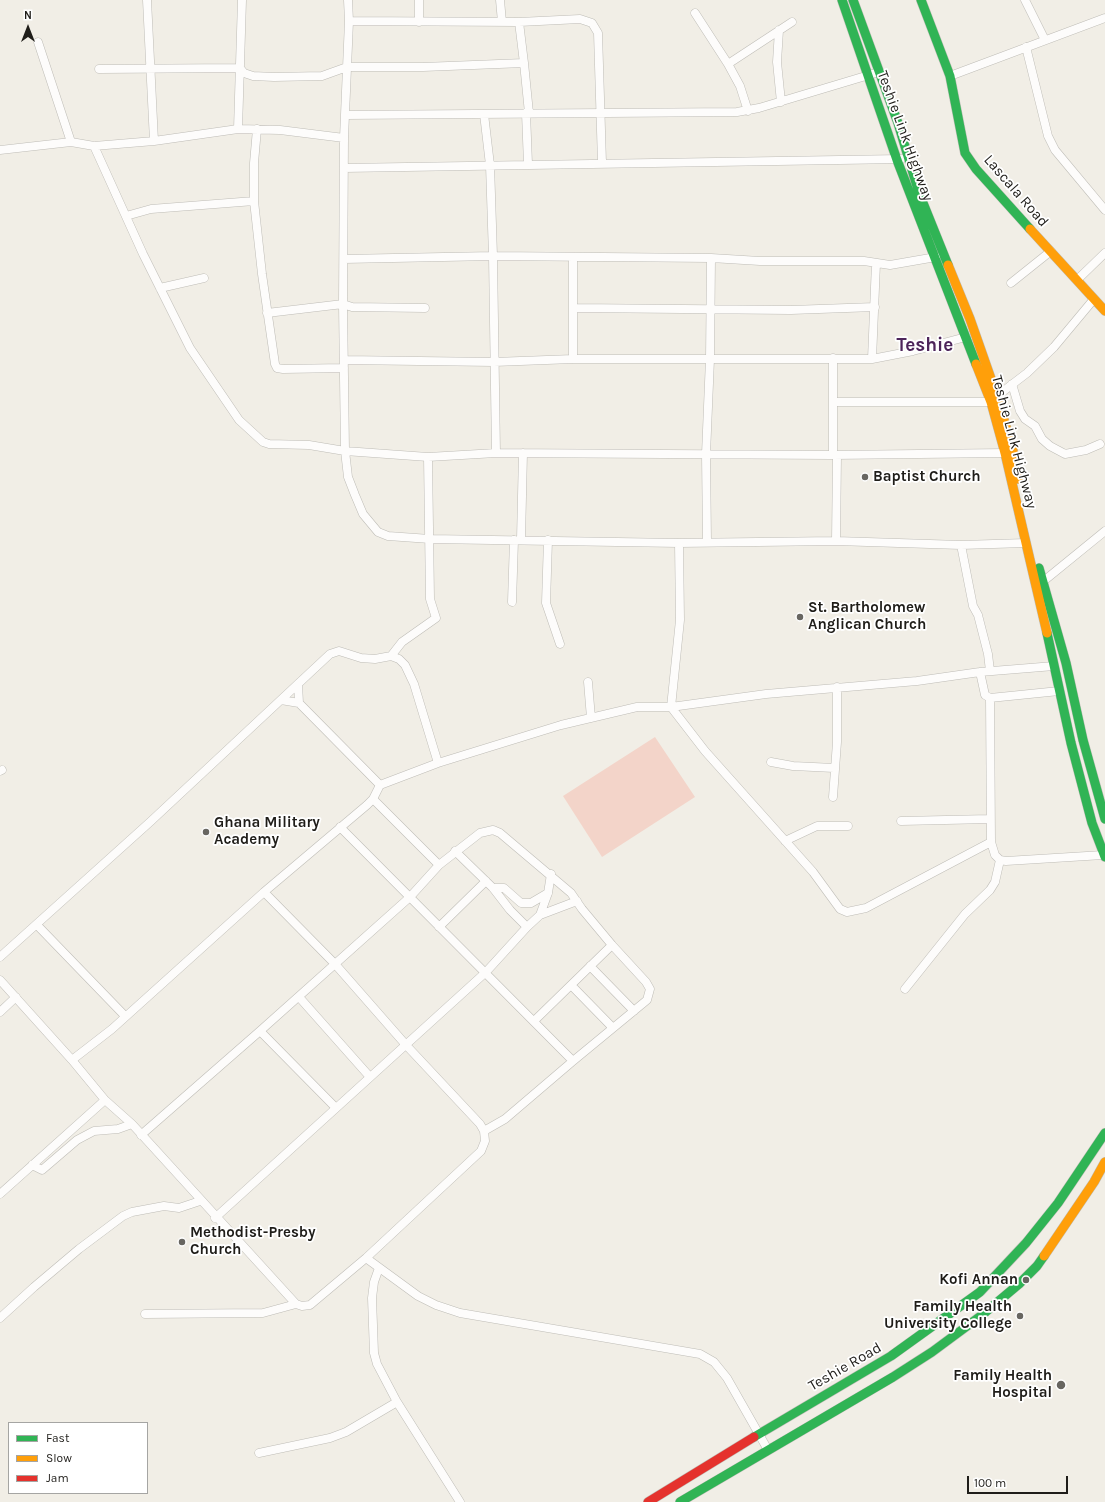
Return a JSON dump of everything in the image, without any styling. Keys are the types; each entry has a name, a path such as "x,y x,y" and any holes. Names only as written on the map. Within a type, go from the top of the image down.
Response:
{"main road":[{"name":"Teshie Link Highway","path":"842,0 897,160 966,337 994,399 1026,543 1066,663 1083,740 1103,804 1105,818"},
{"name":"Teshie Link Highway","path":"853,0 879,72 919,193 970,319 994,399 1013,451 1032,542 1059,691 1090,816 1104,856"},
{"name":"Lascala Road","path":"922,0 950,76 960,134 965,152 976,169 1105,311"},
{"name":"Teshie Road","path":"648,1502 760,1433 903,1349 980,1292 1026,1243 1049,1215 1105,1133"},
{"path":"680,1502 893,1377 932,1352 1020,1284 1049,1248 1094,1182 1105,1162"}],"street":[{"path":"147,0 149,67 154,141"},
{"path":"238,129 242,0"},
{"path":"348,0 349,22 344,138 343,304 345,451 348,477 355,495 363,514 378,532 388,536 430,539 679,542 836,541 961,544 1026,543"},
{"path":"419,0 419,22"},
{"path":"500,0 502,22"},
{"path":"1025,0 1045,40"},
{"path":"695,13 728,64 740,86 748,111"},
{"path":"950,76 1105,18"},
{"path":"349,22 519,22 580,19 592,23 598,33 602,163"},
{"path":"519,22 524,63 528,164"},
{"path":"728,64 792,22"},
{"path":"779,30 777,62 781,102"},
{"path":"38,42 71,142"},
{"path":"1026,47 1048,136 1055,150 1105,210"},
{"path":"240,68 244,73 253,76 274,77 322,76 347,67 423,67 524,63"},
{"path":"100,68 240,68"},
{"path":"345,115 748,111 879,72"},
{"path":"484,114 490,165 496,453"},
{"path":"1,149 71,142 94,146 154,141 238,129 257,129 344,138"},
{"path":"257,129 254,163 254,201 269,332 275,364 277,368 344,368"},
{"path":"94,146 160,288 190,348 208,377 239,420 257,438 269,444 309,445 345,451 428,457 496,453 835,455 1005,453"},
{"path":"344,168 528,164 897,160 908,158"},
{"path":"126,216 151,209 254,201"},
{"path":"1011,283 1051,251"},
{"path":"1077,280 1105,254"},
{"path":"344,259 493,256 712,258 864,261 890,265 936,257"},
{"path":"573,257 573,359"},
{"path":"707,542 706,454 712,310 712,258"},
{"path":"872,359 876,263"},
{"path":"160,288 204,278"},
{"path":"833,402 994,399 1027,373 1054,347 1094,299"},
{"path":"268,313 343,304 352,307 425,308"},
{"path":"574,308 712,310 875,307"},
{"path":"344,360 494,362 573,359 872,359 921,350 966,337"},
{"path":"833,358 836,541"},
{"path":"1012,384 1020,411 1025,419 1035,426 1042,439 1050,446 1065,454 1086,450 1100,444"},
{"path":"512,602 518,539 523,453"},
{"path":"391,656 402,642 436,618 430,599 428,457"},
{"path":"1040,585 1105,531"},
{"path":"548,540 546,603 560,644"},
{"path":"679,542 680,620 671,706 705,751 813,872 840,909 847,912 866,908 991,842"},
{"path":"961,544 973,606 978,615 984,634 990,671"},
{"path":"0,957 37,925 330,654 339,651 362,658 375,659 391,656 399,659 405,665 414,684 438,763"},
{"path":"72,1060 102,1038 264,892 373,799 380,785 438,763 561,725 637,707 671,706 766,694 917,681 980,672 1054,666"},
{"path":"980,672 985,695 990,698 1059,691"},
{"path":"588,682 591,718"},
{"path":"298,684 299,703"},
{"path":"833,797 837,742 837,687"},
{"path":"990,698 991,842 996,855 1000,860"},
{"path":"281,700 299,703 380,785"},
{"path":"771,762 793,766 834,768"},
{"path":"373,799 439,865"},
{"path":"901,821 990,818"},
{"path":"786,841 817,826 848,826"},
{"path":"340,827 410,897 438,928 486,972 573,1061"},
{"path":"141,1135 410,897 439,865 455,851 480,833 493,830 500,833 551,874 577,901 612,945 646,982 650,989 647,1000 505,1120 484,1131"},
{"path":"455,851 493,888 510,910 527,927"},
{"path":"1000,860 1104,856"},
{"path":"905,989 965,914 990,890 995,882 1000,860"},
{"path":"540,915 548,893 551,874"},
{"path":"438,928 486,881"},
{"path":"493,888 504,888 521,903 530,903 548,893"},
{"path":"0,980 72,1060 105,1100 132,1124 215,1218 296,1304 302,1306 310,1305 366,1258 481,1151 485,1141 484,1131 480,1124 406,1045 335,964 264,892"},
{"path":"215,1218 486,972 540,915 577,901"},
{"path":"37,925 126,1016"},
{"path":"534,1021 612,945"},
{"path":"590,966 634,1011"},
{"path":"571,984 613,1028"},
{"path":"0,1012 16,997"},
{"path":"298,997 370,1077"},
{"path":"260,1031 336,1108"},
{"path":"0,1194 105,1100"},
{"path":"32,1165 42,1170 77,1140 94,1131 118,1130 132,1124"},
{"path":"0,1318 34,1287 123,1216 132,1212 164,1206 179,1208 200,1201"},
{"path":"366,1258 418,1296 436,1305 460,1313 700,1354 714,1362 727,1378 760,1433 768,1450"},
{"path":"380,1268 374,1282 372,1298 374,1353 377,1364 397,1402 460,1502"},
{"path":"145,1314 263,1313 296,1304"},
{"path":"259,1453 330,1438 346,1432 397,1402"}],"shaded area":[{"path":"655,737 695,797 602,857 563,796"}],"traffic: fast":[{"path":"842,0 897,160 976,364"},
{"path":"853,0 898,123 919,193 948,265"},
{"path":"921,0 950,76 965,153 976,169 1030,229"},
{"path":"1039,568 1066,663 1083,740 1105,819"},
{"path":"1047,633 1071,743 1092,823 1105,857"},
{"path":"754,1437 891,1356 980,1292 1026,1243 1058,1203 1105,1133"},
{"path":"680,1502 893,1377 932,1352 982,1315 1019,1284 1037,1266 1044,1256"}],"traffic: slow":[{"path":"1030,229 1105,311"},
{"path":"948,265 970,319 997,396 1013,451 1018,479"},
{"path":"976,364 991,402 1005,453 1047,633"},
{"path":"1044,1256 1094,1182 1105,1162"}],"traffic: jam":[{"path":"648,1502 754,1437"}],"place":[{"name":"Baptist Church","path":"865,477"},
{"name":"St. Bartholomew Anglican Church","path":"800,617"},
{"name":"Ghana Military Academy","path":"206,832"},
{"name":"Methodist-Presby Church","path":"182,1242"},
{"name":"Kofi Annan","path":"1026,1280"},
{"name":"Family Health University College","path":"1020,1316"},
{"name":"Family Health Hospital","path":"1061,1385"}],"district":[{"name":"Teshie","path":"925,346"}]}
